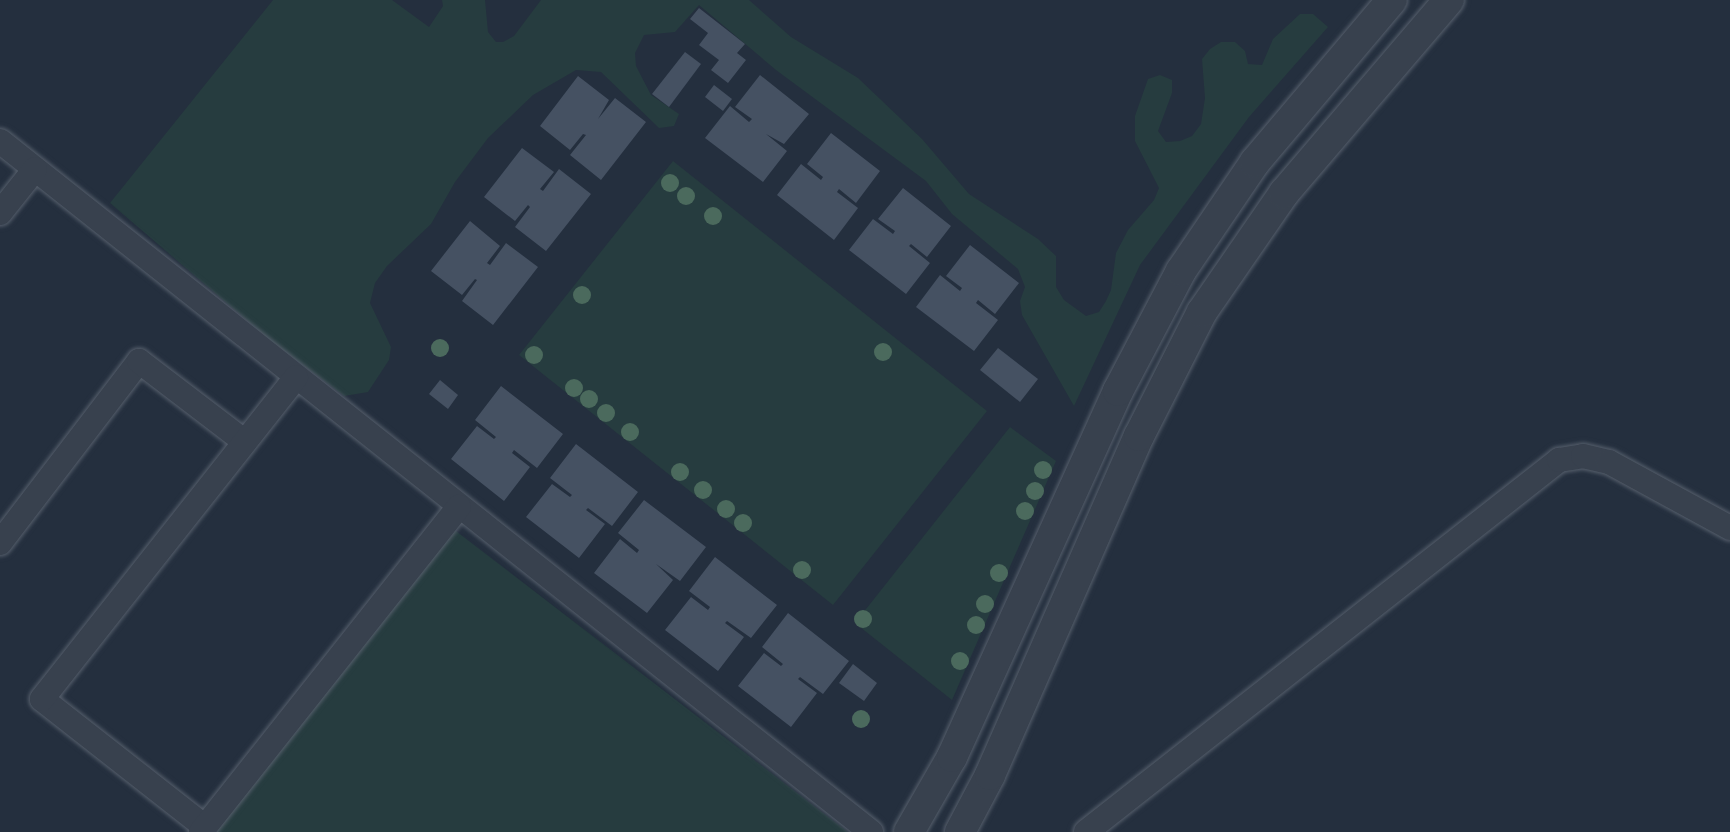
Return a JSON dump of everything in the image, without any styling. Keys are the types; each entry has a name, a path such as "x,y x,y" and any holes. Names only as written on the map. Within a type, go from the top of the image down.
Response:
{"street":[{"path":"909,832 977,707 1118,391 1181,271 1255,162 1392,0"},
{"path":"960,832 990,775 1139,436 1202,312 1284,192 1449,0"},
{"path":"0,141 871,832"},
{"path":"0,213 35,169"},
{"path":"0,543 139,361 245,442"},
{"path":"296,377 42,699 203,830 459,507"},
{"path":"1086,832 1559,460 1583,456 1609,462 1730,528"}],"green space":[{"path":"273,0 392,0 429,27 443,6 442,0 485,0 488,32 496,42 503,42 514,36 541,0 749,0 791,37 858,78 922,139 969,194 1038,239 1056,256 1056,287 1064,300 1086,316 1099,312 1106,301 1111,290 1116,253 1128,230 1154,200 1159,188 1135,141 1135,116 1148,79 1160,75 1172,80 1172,93 1158,131 1166,142 1180,141 1192,136 1201,124 1205,98 1202,59 1210,49 1221,42 1235,42 1245,51 1248,64 1262,65 1273,39 1300,14 1313,14 1328,27 1249,117 1140,265 1074,406 1022,315 1020,301 1025,287 1018,269 952,214 926,181 776,70 699,5 675,32 644,35 635,53 636,66 651,95 679,114 674,126 659,128 601,72 576,70 533,95 488,138 455,182 431,224 387,266 375,283 370,303 391,347 389,360 368,392 344,396 271,341 110,203"},
{"path":"673,161 987,411 833,605 519,355"},
{"path":"1010,427 1056,461 952,700 855,623"},
{"path":"452,528 848,832 215,832"}],"building":[{"path":"699,8 745,44 737,53 746,60 728,83 711,70 719,60 699,45 708,33 690,19"},
{"path":"685,52 701,64 669,107 652,94"},
{"path":"760,75 809,114 784,144 766,134 787,151 763,182 705,138 730,106 749,122 752,119 735,107"},
{"path":"578,76 609,100 598,119 615,98 646,122 601,180 570,155 586,135 583,134 570,150 540,126"},
{"path":"714,85 732,99 723,111 705,97"},
{"path":"831,133 880,171 856,203 839,189 837,192 858,208 834,240 777,195 801,164 821,180 823,177 807,164"},
{"path":"522,148 554,172 540,189 543,191 559,169 591,194 546,251 515,227 530,207 528,205 515,221 484,197"},
{"path":"903,188 951,226 927,257 911,244 909,246 930,263 906,294 849,250 873,219 893,234 895,231 878,219"},
{"path":"470,221 500,246 487,263 490,265 506,243 538,267 493,325 462,301 477,280 475,279 462,295 431,271"},
{"path":"970,245 1019,283 995,314 978,300 976,303 998,320 974,351 916,307 940,275 960,291 962,288 946,276"},
{"path":"998,348 1038,379 1020,402 980,370"},
{"path":"440,380 458,395 448,409 429,394"},
{"path":"501,386 563,434 537,468 514,450 512,453 530,467 504,501 451,459 477,426 494,439 496,437 475,420"},
{"path":"576,444 638,492 612,526 588,508 586,510 605,524 579,558 526,517 552,484 570,497 572,495 550,478"},
{"path":"644,500 706,547 680,581 656,564 673,580 647,613 594,573 620,539 637,553 639,550 618,533"},
{"path":"715,557 777,605 751,638 727,621 725,623 744,637 718,671 665,630 691,597 708,610 710,607 689,591"},
{"path":"788,613 849,661 823,694 800,677 798,679 817,693 791,727 738,686 764,653 781,666 783,664 762,647"},
{"path":"853,664 877,683 864,701 839,683"}]}
